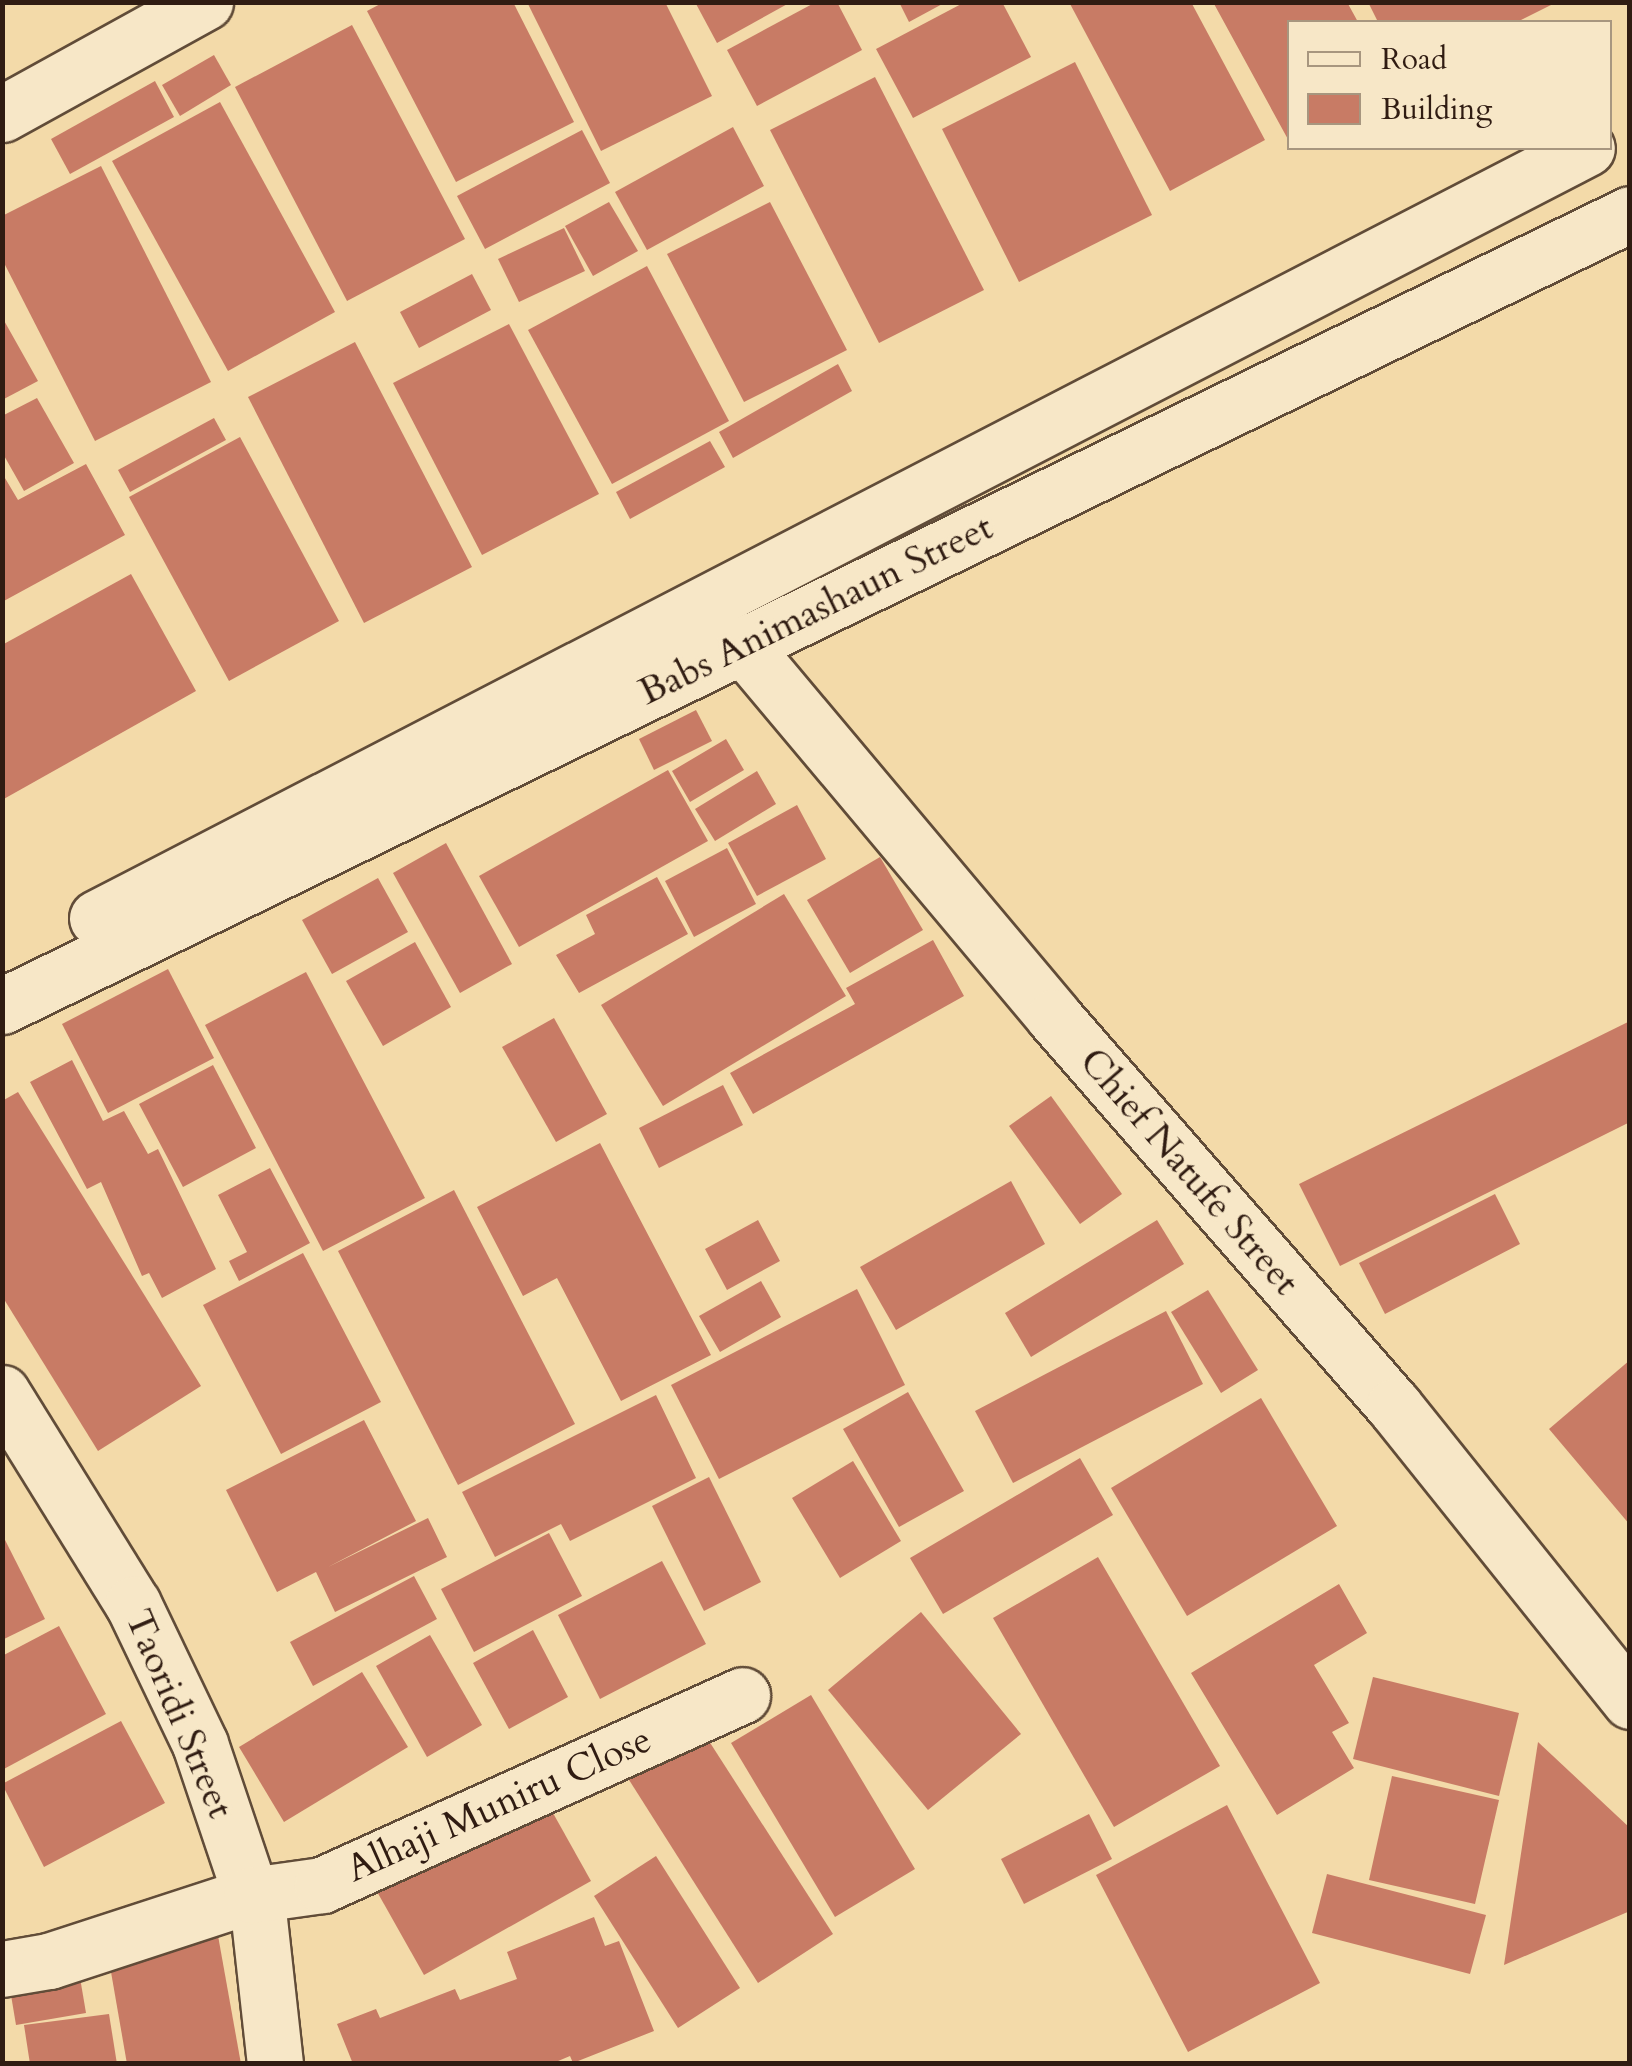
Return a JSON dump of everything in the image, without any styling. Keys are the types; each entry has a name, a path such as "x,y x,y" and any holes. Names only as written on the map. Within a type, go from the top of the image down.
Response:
{"main road":[{"path":"2,114 205,2"},
{"name":"Babs Animashaun Street","path":"2,968 1582,150"},
{"name":"Babs Animashaun Street","path":"2,1006 1630,214"},
{"name":"Chief Natufe Street","path":"743,646 1054,1017 1394,1406 1630,1702"},
{"name":"Taoridi Street","path":"2,1393 133,1604 200,1744 251,1895 271,1998 275,2064"},
{"name":"Alhaji Muniru Close","path":"2,1968 48,1961 251,1895 322,1885 742,1695"}],"building":[{"path":"384,2 513,2 574,122 456,182 367,11"},
{"path":"527,2 665,2 712,96 601,151"},
{"path":"695,2 791,2 717,43"},
{"path":"816,2 837,2 862,50 757,106 727,50"},
{"path":"899,2 946,2 909,22"},
{"path":"965,2 1002,2 1031,57 913,118 876,49"},
{"path":"1069,2 1191,2 1265,140 1170,191"},
{"path":"1213,2 1347,2 1357,20 1287,20 1287,138"},
{"path":"1368,2 1557,2 1521,20 1377,20"},
{"path":"352,25 465,239 347,301 235,87"},
{"path":"214,55 231,85 180,116 162,85"},
{"path":"1075,62 1152,215 1019,282 942,129"},
{"path":"875,77 984,290 879,343 770,130"},
{"path":"155,81 174,117 70,174 51,139"},
{"path":"220,102 335,312 228,371 112,161"},
{"path":"733,127 764,186 647,250 615,192"},
{"path":"582,130 610,183 485,249 457,196"},
{"path":"101,166 211,382 95,441 2,259 2,216"},
{"path":"609,202 638,251 593,276 565,226"},
{"path":"770,202 847,350 744,402 667,254"},
{"path":"564,228 585,271 519,302 498,259"},
{"path":"647,266 729,421 612,484 528,330"},
{"path":"472,274 491,310 419,348 400,312"},
{"path":"2,317 38,381 2,400"},
{"path":"509,324 599,494 482,555 393,383"},
{"path":"355,342 472,567 364,623 248,397"},
{"path":"838,364 852,391 733,458 719,432"},
{"path":"37,398 74,463 24,491 2,452 2,416"},
{"path":"214,418 226,440 130,492 118,470"},
{"path":"240,437 339,621 229,681 129,497"},
{"path":"710,441 725,467 630,519 616,492"},
{"path":"86,464 125,535 2,602 2,473 18,500"},
{"path":"131,574 196,691 2,800 2,645"},
{"path":"696,710 712,741 654,770 639,739"},
{"path":"726,739 744,770 690,802 672,771"},
{"path":"668,770 708,841 519,947 479,876"},
{"path":"757,771 776,804 715,841 695,809"},
{"path":"797,805 826,859 757,896 728,843"},
{"path":"446,843 512,964 460,993 393,873"},
{"path":"727,848 756,904 694,937 665,881"},
{"path":"880,857 923,930 850,973 807,900"},
{"path":"657,877 688,934 579,993 556,955 595,934 586,915"},
{"path":"378,878 408,932 332,974 302,920"},
{"path":"784,894 846,996 663,1106 601,1005"},
{"path":"933,940 964,996 753,1114 730,1073 855,1004 846,988"},
{"path":"415,942 451,1007 383,1046 346,981"},
{"path":"168,969 214,1058 108,1113 62,1024"},
{"path":"306,972 425,1198 323,1251 205,1025"},
{"path":"554,1018 607,1114 556,1142 502,1047"},
{"path":"1630,1021 1630,1122 1340,1266 1299,1184"},
{"path":"72,1060 103,1121 124,1111 148,1154 158,1149 216,1269 162,1298 149,1273 142,1276 101,1182 87,1189 30,1082"},
{"path":"213,1065 256,1148 183,1187 139,1104"},
{"path":"723,1085 743,1125 659,1168 639,1128"},
{"path":"18,1092 201,1386 98,1451 2,1296 2,1101"},
{"path":"1051,1096 1122,1194 1080,1224 1009,1126"},
{"path":"600,1143 711,1355 621,1401 557,1278 523,1296 477,1207"},
{"path":"270,1168 310,1243 239,1281 229,1261 247,1252 218,1195"},
{"path":"1011,1181 1045,1244 896,1330 860,1267"},
{"path":"454,1190 575,1424 458,1485 338,1251"},
{"path":"1495,1194 1520,1244 1385,1314 1359,1263"},
{"path":"758,1220 780,1261 727,1290 705,1249"},
{"path":"1157,1220 1184,1264 1031,1357 1005,1313"},
{"path":"303,1253 381,1402 281,1454 203,1305"},
{"path":"761,1281 781,1317 720,1352 699,1316"},
{"path":"857,1289 905,1385 719,1479 671,1385"},
{"path":"1208,1290 1258,1370 1221,1393 1171,1312"},
{"path":"1166,1311 1203,1384 1013,1483 975,1411"},
{"path":"1630,1360 1630,1525 1549,1429"},
{"path":"908,1392 964,1491 899,1527 843,1429"},
{"path":"656,1395 696,1478 570,1541 561,1524 495,1557 462,1492"},
{"path":"1261,1398 1337,1526 1187,1616 1111,1488"},
{"path":"364,1420 416,1521 328,1567 428,1518 447,1557 335,1612 316,1572 277,1592 226,1490"},
{"path":"1080,1458 1113,1515 943,1614 910,1558"},
{"path":"853,1461 901,1541 840,1578 792,1498"},
{"path":"709,1477 761,1582 704,1611 652,1506"},
{"path":"549,1533 582,1596 474,1652 441,1589"},
{"path":"2,1534 45,1619 2,1640"},
{"path":"1098,1557 1220,1766 1114,1827 993,1618"},
{"path":"662,1561 706,1644 600,1699 558,1615"},
{"path":"414,1576 437,1619 313,1686 290,1642"},
{"path":"1339,1584 1367,1633 1314,1665 1349,1723 1332,1732 1354,1768 1277,1815 1191,1673"},
{"path":"921,1612 1021,1734 928,1810 828,1690"},
{"path":"59,1626 106,1714 2,1770 2,1656"},
{"path":"533,1630 568,1697 509,1729 473,1663"},
{"path":"430,1635 482,1725 427,1757 376,1666"},
{"path":"362,1672 408,1747 284,1822 239,1747"},
{"path":"1373,1677 1519,1713 1499,1796 1353,1759"},
{"path":"811,1695 915,1869 835,1917 731,1743"},
{"path":"121,1721 165,1803 44,1867 2,1784"},
{"path":"698,1724 833,1934 758,1983 624,1772"},
{"path":"1538,1742 1630,1828 1630,1911 1504,1965"},
{"path":"1392,1776 1499,1800 1475,1904 1369,1880"},
{"path":"539,1788 591,1881 424,1975 371,1881"},
{"path":"1227,1805 1320,1983 1188,2052 1096,1875"},
{"path":"1089,1814 1112,1859 1024,1904 1001,1859"},
{"path":"656,1856 740,1988 678,2028 594,1896"},
{"path":"1327,1874 1486,1915 1470,1974 1312,1933"},
{"path":"594,1917 605,1946 619,1941 654,2031 573,2063 570,2056 551,2064 353,2064 337,2024 376,2009 380,2018 455,1989 460,2000 517,1979 507,1952"},
{"path":"217,1930 241,2064 127,2064 107,1949"},
{"path":"77,1960 86,2013 16,2025 7,1971"},
{"path":"109,2014 117,2064 30,2064 24,2025"}]}
